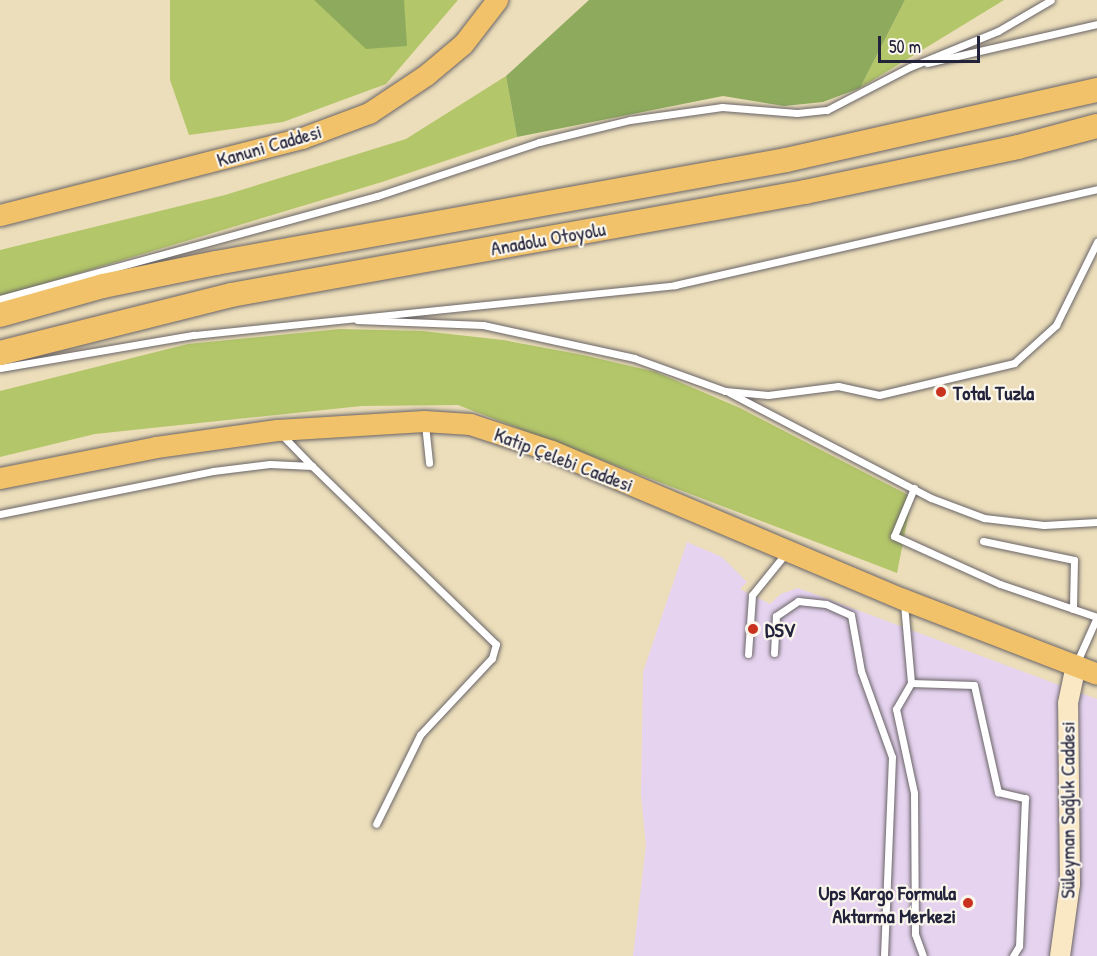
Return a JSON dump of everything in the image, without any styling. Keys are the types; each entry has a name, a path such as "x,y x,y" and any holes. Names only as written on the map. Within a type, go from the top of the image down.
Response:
{"highway":[{"name":"Anadolu Otoyolu","path":"0,315 103,286 216,263 786,160 1097,90"},
{"name":"Anadolu Otoyolu","path":"0,353 231,296 805,192 1018,147 1097,126"}],"main road":[{"name":"Kanuni Caddesi","path":"0,214 302,138 369,113 426,75 463,44 497,0"},
{"name":"Katip Çelebi Caddesi","path":"0,478 156,447 277,430 424,421 470,424 552,451 903,599 1097,674"}],"street":[{"name":"Süleyman Sağlık Caddesi","path":"1060,956 1070,884 1068,703 1076,665"}],"lane":[{"path":"0,299 377,196 539,142 619,123 722,107 797,113 826,110 910,67 998,30 1051,0"},
{"path":"910,67 1097,24"},
{"path":"0,368 194,335 315,320 675,285 1097,189"},
{"path":"725,391 768,395 838,386 879,395 1014,363 1056,325 1097,242"},
{"path":"315,320 413,320 483,325 634,358 725,391 914,488 984,518 1044,525 1097,522"},
{"path":"424,421 429,463"},
{"path":"277,430 496,644 492,658 420,735 376,824"},
{"path":"0,514 213,471 270,464 312,466"},
{"path":"914,488 894,536 1000,584 1097,617 1076,665"},
{"path":"983,541 1074,560 1073,609"},
{"path":"748,654 752,595 788,551"},
{"path":"903,599 911,683 896,709 914,793 915,934 922,956"},
{"path":"774,653 776,616 798,601 826,604 851,615 861,671 892,757 884,956"},
{"path":"911,683 974,686 998,792 1025,798 1019,946 1012,956"}],"shaded area":[{"path":"687,542 722,557 747,582 740,589 770,604 781,594 798,588 1097,699 1097,956 633,956 646,845 641,795 643,672"}],"green space":[{"path":"170,0 458,0 386,84 283,122 189,135 170,80"},
{"path":"314,0 404,0 407,46 366,49"},
{"path":"589,0 905,0 860,88 823,102 784,106 723,96 517,137 506,76"},
{"path":"905,0 1004,0 860,88"},
{"path":"506,76 517,137 382,182 0,297 0,250 225,195 406,139"},
{"path":"340,329 422,331 503,340 583,355 656,372 740,408 912,497 897,573 458,405 362,406 95,434 0,457 0,391 188,344"}],"place":[{"name":"Total Tuzla","path":"941,392"},
{"name":"DSV","path":"753,629"},
{"name":"Ups Kargo Formula Aktarma Merkezi","path":"968,903"}]}
